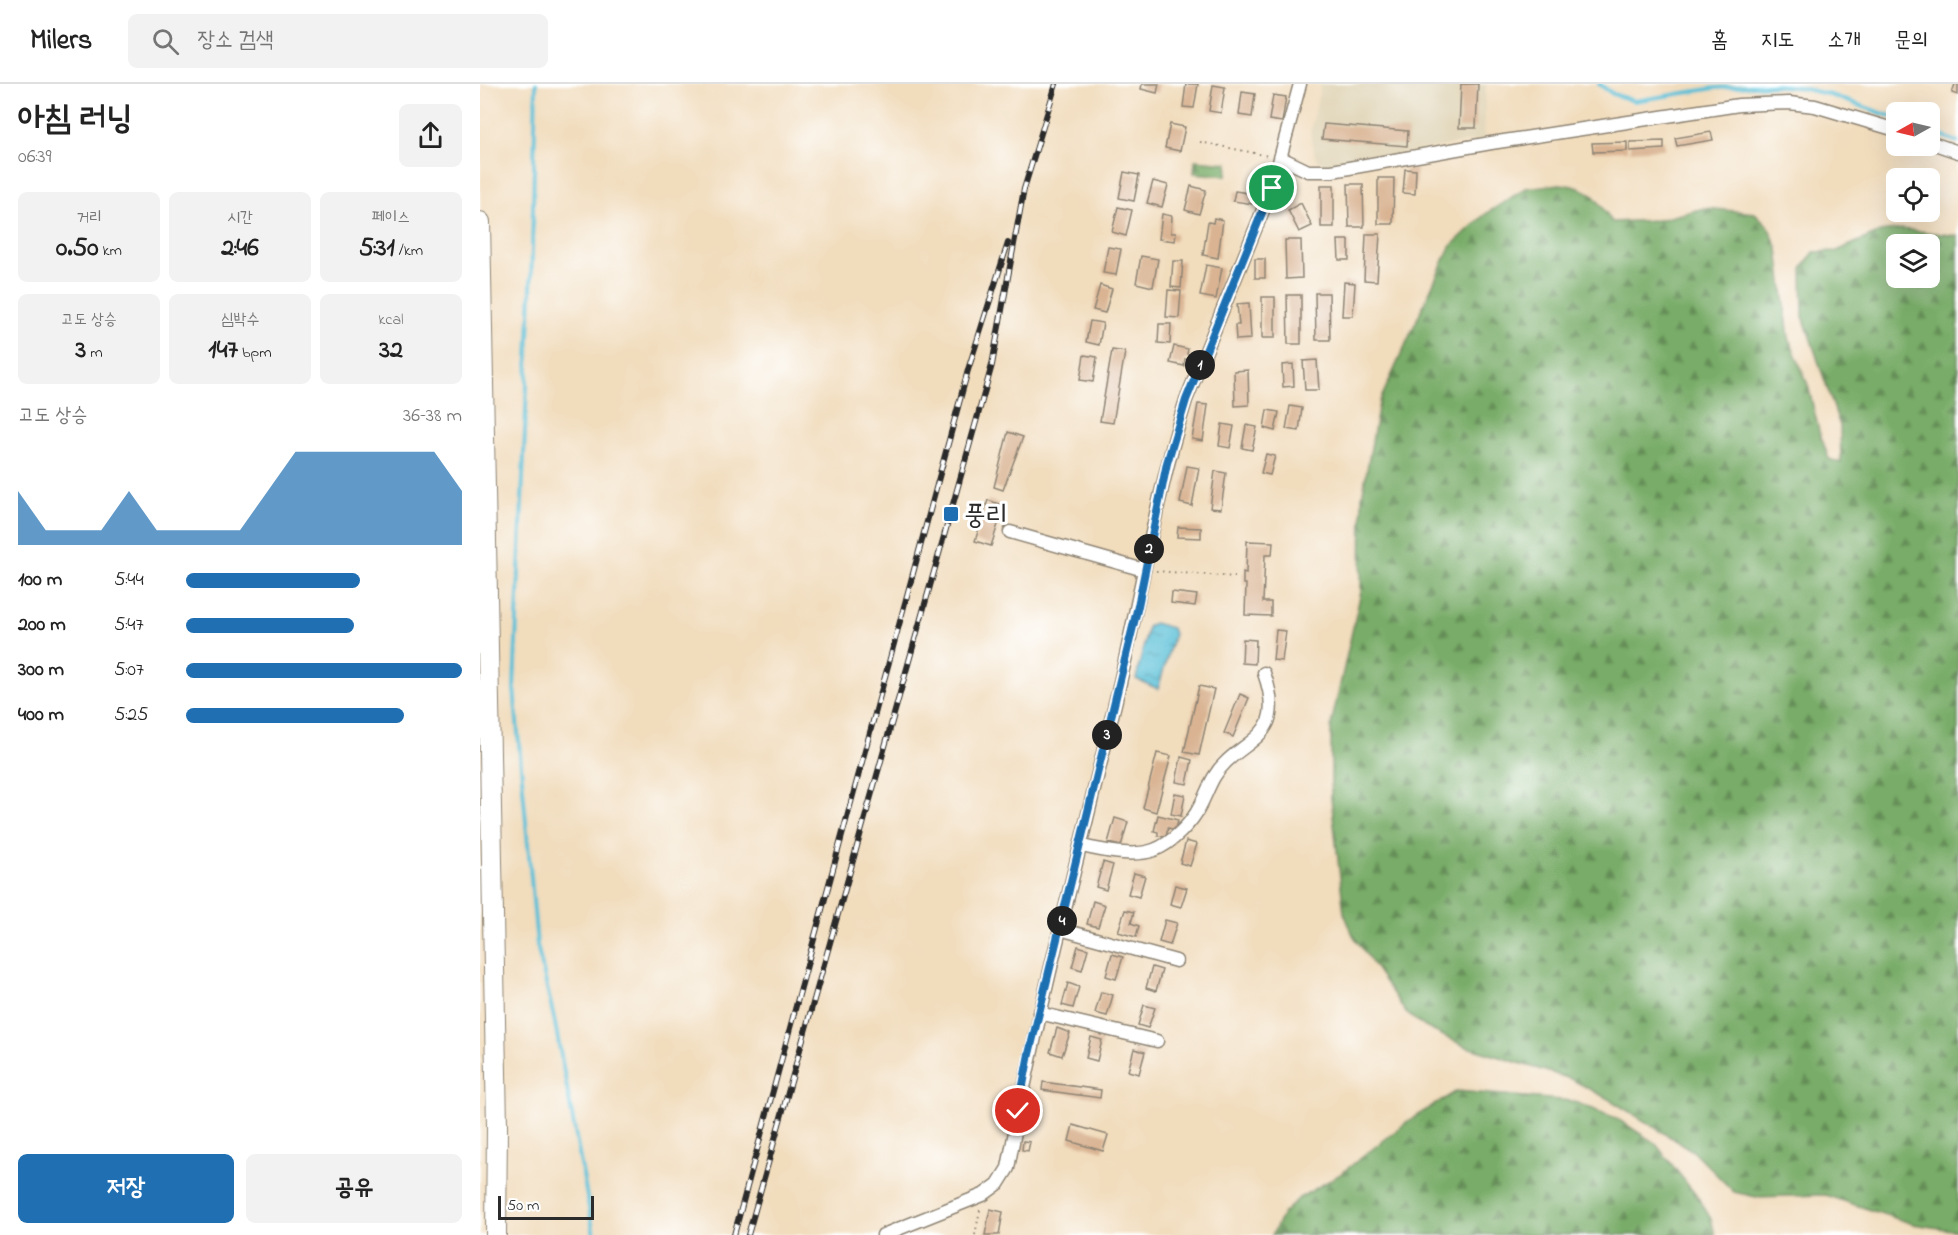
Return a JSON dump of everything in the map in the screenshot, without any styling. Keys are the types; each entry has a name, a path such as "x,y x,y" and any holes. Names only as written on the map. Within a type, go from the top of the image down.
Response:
{"main road":[{"path":"480,222 496,1082 496,1235"}],"street":[{"path":"884,1235 983,1195 998,1184 1008,1168 1039,1013 1081,846 1170,454 1186,400 1272,188 1300,84"},
{"path":"1281,158 1308,171 1332,171 1491,143 1739,105 1789,103 1815,106 1886,127"},
{"path":"1940,146 1958,153"},
{"path":"1010,532 1144,570"},
{"path":"1081,846 1112,852 1152,851 1164,845 1181,830 1199,809 1214,774 1262,731 1269,721 1269,689 1263,673"},
{"path":"1060,929 1176,961"},
{"path":"1039,1013 1157,1041"}],"path":[{"path":"1200,142 1281,158"},
{"path":"1144,570 1235,577"},
{"path":"975,1235 983,1195"}],"shaded area":[{"path":"1321,84 1486,84 1484,139 1334,166 1323,165 1315,157 1310,133"}],"green space":[{"path":"1195,160 1228,163 1227,176 1194,173"},
{"path":"1560,184 1580,188 1592,195 1612,222 1658,220 1704,208 1755,213 1768,226 1778,249 1789,338 1808,385 1819,431 1829,459 1841,463 1840,426 1803,316 1802,269 1814,252 1837,251 1880,232 1902,229 1958,236 1958,1231 1913,1224 1825,1195 1756,1197 1734,1192 1693,1151 1612,1101 1571,1079 1467,1047 1425,1027 1406,1013 1353,935 1344,913 1331,798 1331,725 1361,592 1362,497 1379,403 1450,247 1484,215 1526,188"},
{"path":"1457,1091 1572,1101 1616,1118 1655,1143 1699,1199 1711,1219 1715,1235 1272,1235 1283,1214 1299,1198 1339,1175 1411,1119"}],"water":[{"path":"1154,623 1172,628 1174,634 1158,689 1136,679 1148,626"}],"building":[{"path":"1142,84 1159,84 1157,93 1141,89"},
{"path":"1186,84 1198,84 1194,108 1183,107"},
{"path":"1461,84 1478,84 1476,128 1459,128"},
{"path":"1955,84 1958,84 1958,95 1952,93"},
{"path":"1213,85 1225,87 1221,113 1209,111"},
{"path":"1242,92 1255,94 1252,117 1239,115"},
{"path":"1273,95 1286,97 1282,122 1269,120"},
{"path":"1170,124 1185,127 1180,151 1165,148"},
{"path":"1324,124 1408,131 1407,146 1322,139"},
{"path":"1711,132 1713,140 1677,146 1675,138"},
{"path":"1664,141 1664,149 1630,151 1630,142"},
{"path":"1627,142 1627,151 1593,152 1592,143"},
{"path":"1405,169 1416,170 1415,194 1403,193"},
{"path":"1124,172 1139,175 1134,201 1119,198"},
{"path":"1378,178 1394,178 1393,224 1378,224"},
{"path":"1153,181 1168,185 1162,207 1147,203"},
{"path":"1348,184 1363,184 1364,227 1349,227"},
{"path":"1321,185 1334,185 1334,227 1321,227"},
{"path":"1191,186 1206,190 1199,214 1185,210"},
{"path":"1235,191 1254,194 1253,204 1233,201"},
{"path":"1301,203 1312,226 1299,232 1288,210"},
{"path":"1118,207 1132,210 1126,236 1112,232"},
{"path":"1162,214 1172,216 1171,233 1176,233 1175,241 1159,239"},
{"path":"1214,218 1223,220 1218,258 1203,255 1208,222 1213,223"},
{"path":"1366,234 1380,234 1377,281 1364,280"},
{"path":"1285,240 1301,240 1302,278 1286,279"},
{"path":"1338,240 1349,240 1349,260 1339,260"},
{"path":"1108,247 1121,249 1116,275 1103,273"},
{"path":"1141,256 1158,259 1153,287 1136,283"},
{"path":"1255,259 1265,259 1265,278 1255,278"},
{"path":"1173,261 1183,261 1181,288 1171,287"},
{"path":"1206,265 1222,268 1216,299 1200,296"},
{"path":"1344,282 1355,283 1353,316 1342,316"},
{"path":"1100,285 1112,289 1105,313 1093,310"},
{"path":"1168,290 1181,291 1179,318 1166,317"},
{"path":"1315,293 1329,293 1330,340 1316,340"},
{"path":"1287,295 1301,295 1301,344 1288,344"},
{"path":"1262,297 1275,297 1275,338 1262,338"},
{"path":"1249,303 1251,339 1236,340 1235,325 1239,325 1237,304"},
{"path":"1090,321 1103,323 1099,345 1086,342"},
{"path":"1159,324 1171,324 1170,344 1158,343"},
{"path":"1174,346 1188,349 1187,354 1192,355 1190,360 1185,359 1184,366 1170,363"},
{"path":"1112,350 1125,352 1113,423 1100,421"},
{"path":"1084,355 1097,357 1093,382 1080,380"},
{"path":"1317,360 1319,390 1305,390 1303,361"},
{"path":"1293,364 1294,386 1283,387 1282,365"},
{"path":"1248,370 1249,405 1235,406 1234,371"},
{"path":"1198,404 1208,405 1203,441 1192,439"},
{"path":"1290,406 1302,408 1299,431 1286,429"},
{"path":"1267,410 1279,412 1275,431 1264,428"},
{"path":"1222,424 1234,426 1230,448 1219,446"},
{"path":"1246,425 1257,427 1252,450 1242,448"},
{"path":"1008,432 1023,437 1003,490 994,487"},
{"path":"1266,454 1275,456 1270,475 1261,473"},
{"path":"1187,466 1199,468 1192,506 1180,503"},
{"path":"1215,471 1226,473 1221,509 1210,508"},
{"path":"988,500 1004,506 991,546 975,541"},
{"path":"1178,527 1201,528 1201,538 1177,537"},
{"path":"1247,541 1273,542 1272,555 1265,555 1263,602 1271,602 1271,616 1245,615 1246,584 1243,584 1243,572 1246,573"},
{"path":"1172,592 1197,595 1195,606 1171,603"},
{"path":"1276,630 1286,631 1282,661 1273,660"},
{"path":"1243,639 1256,640 1255,664 1242,663"},
{"path":"1199,686 1214,689 1199,755 1184,752"},
{"path":"1240,694 1249,698 1233,737 1224,733"},
{"path":"1157,753 1171,756 1156,812 1143,808"},
{"path":"1181,757 1192,760 1187,784 1176,782"},
{"path":"1175,793 1185,795 1181,816 1171,814"},
{"path":"1158,815 1178,820 1176,830 1168,828 1166,837 1158,836 1158,832 1154,831"},
{"path":"1115,818 1128,822 1121,846 1108,843"},
{"path":"1186,841 1197,844 1190,866 1180,863"},
{"path":"1103,862 1113,865 1106,890 1096,887"},
{"path":"1134,873 1145,876 1139,897 1128,894"},
{"path":"1175,885 1187,888 1181,907 1170,904"},
{"path":"1093,901 1105,905 1098,927 1087,924"},
{"path":"1125,910 1134,912 1131,923 1139,926 1136,937 1118,932"},
{"path":"1165,920 1177,923 1170,945 1159,942"},
{"path":"1078,946 1088,949 1082,970 1072,967"},
{"path":"1112,954 1123,957 1116,979 1106,976"},
{"path":"1152,967 1162,970 1156,991 1146,988"},
{"path":"1068,983 1079,987 1073,1008 1062,1005"},
{"path":"1101,992 1113,995 1107,1016 1095,1013"},
{"path":"1144,1005 1155,1008 1148,1028 1138,1025"},
{"path":"1057,1028 1070,1033 1062,1056 1050,1052"},
{"path":"1091,1037 1102,1040 1097,1061 1086,1058"},
{"path":"1134,1049 1145,1052 1139,1074 1128,1071"},
{"path":"1043,1082 1101,1090 1100,1098 1042,1090"},
{"path":"1073,1125 1108,1135 1103,1151 1069,1141"},
{"path":"1023,1141 1030,1142 1028,1151 1022,1150"},
{"path":"990,1209 1003,1212 999,1235 985,1235"}],"waterway":[{"path":"536,84 531,291 514,688 537,945 554,1018 594,1235"},
{"path":"1599,84 1613,94 1634,101 1715,88 1771,85 1796,87 1827,94 1886,115"},
{"path":"1940,135 1958,142"}],"railway":[{"path":"748,1235 992,365 1024,189 1056,84"},
{"path":"734,1235 968,370 1008,243"}],"place":[{"name":"풍리","path":"951,514"}],"route":[{"path":"1018,1111 1029,1054 1138,606 1174,435 1272,188"}]}
